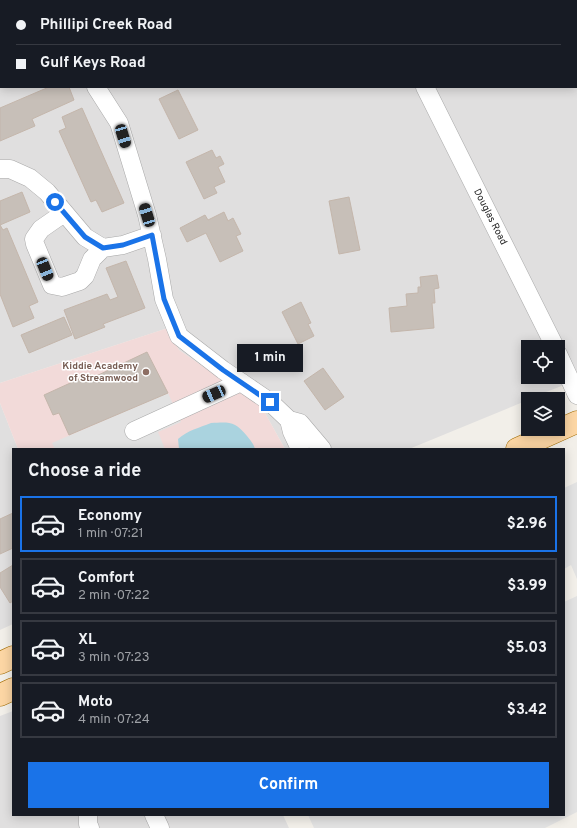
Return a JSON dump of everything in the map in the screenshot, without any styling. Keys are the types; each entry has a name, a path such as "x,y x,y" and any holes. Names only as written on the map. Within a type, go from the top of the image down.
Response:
{"main road":[{"path":"519,448 577,422"},
{"path":"0,663 12,657"},
{"path":"0,695 12,689"}],"street":[{"path":"97,88 119,123 147,215 164,299 179,336 270,402 289,420 300,423 321,448"},
{"name":"Douglas Road","path":"426,88 552,340"},
{"path":"0,169 10,169 30,178 47,192 85,237 103,248"},
{"path":"64,212 41,229 34,239 52,285 62,286 80,281 85,276 92,259 103,248 123,245 152,235"},
{"path":"565,369 577,395"},
{"path":"134,431 241,382"},
{"path":"289,420 292,432 300,448"},
{"path":"88,816 88,824 90,828"},
{"path":"154,816 160,828"}],"shaded area":[{"path":"0,88 577,88 577,380 546,392 521,392 521,403 411,448 284,448 261,406 179,350 168,328 0,383"},
{"path":"168,328 179,350 261,406 284,448 18,448 0,403 0,383"},
{"path":"168,393 181,422 158,432 165,448 54,448 52,443"},
{"path":"0,403 18,448 12,448 12,624 0,630"},
{"path":"577,482 577,579 571,565 565,568 565,488"},
{"path":"577,596 577,812 545,828 314,828 308,816 565,816 565,602"},
{"path":"12,711 12,816 283,816 289,828 0,828 0,716"}],"water":[{"path":"211,423 227,423 235,425 243,431 255,448 179,448 178,439 190,431"}],"building":[{"path":"47,88 69,88 74,100 32,119 35,126 0,141 0,108"},
{"path":"178,90 198,130 179,139 159,99"},
{"path":"82,108 124,203 102,212 96,200 91,202 59,131 66,128 62,117"},
{"path":"212,150 216,158 220,156 224,164 218,167 225,182 214,187 217,193 204,199 186,162"},
{"path":"22,192 30,212 0,225 0,201"},
{"path":"349,197 360,250 339,254 329,201"},
{"path":"224,212 228,221 233,218 241,234 236,236 243,251 220,262 206,233 187,242 180,228 205,215 208,220"},
{"path":"0,225 3,230 7,228 38,302 29,306 34,318 13,327 0,294"},
{"path":"126,261 145,308 103,324 105,327 75,339 64,310 107,294 110,300 118,297 106,268"},
{"path":"437,275 439,288 434,289 435,303 432,303 434,328 391,332 389,308 407,306 406,294 418,293 418,287 421,287 420,277"},
{"path":"301,302 311,323 308,324 314,336 298,344 282,312"},
{"path":"64,317 72,335 29,353 21,335"},
{"path":"147,352 168,393 69,435 59,413 53,415 44,395 90,374 92,378"},
{"path":"323,368 344,397 325,410 304,381"},
{"path":"12,513 12,548 0,554 0,519"},
{"path":"12,566 12,602 10,603 0,587 0,573"}],"place":[{"name":"Kiddie Academy of Streamwood","path":"146,372"}],"route":[{"path":"55,202 85,237 103,248 123,245 152,235 164,299 179,336 223,370 270,402"}]}
